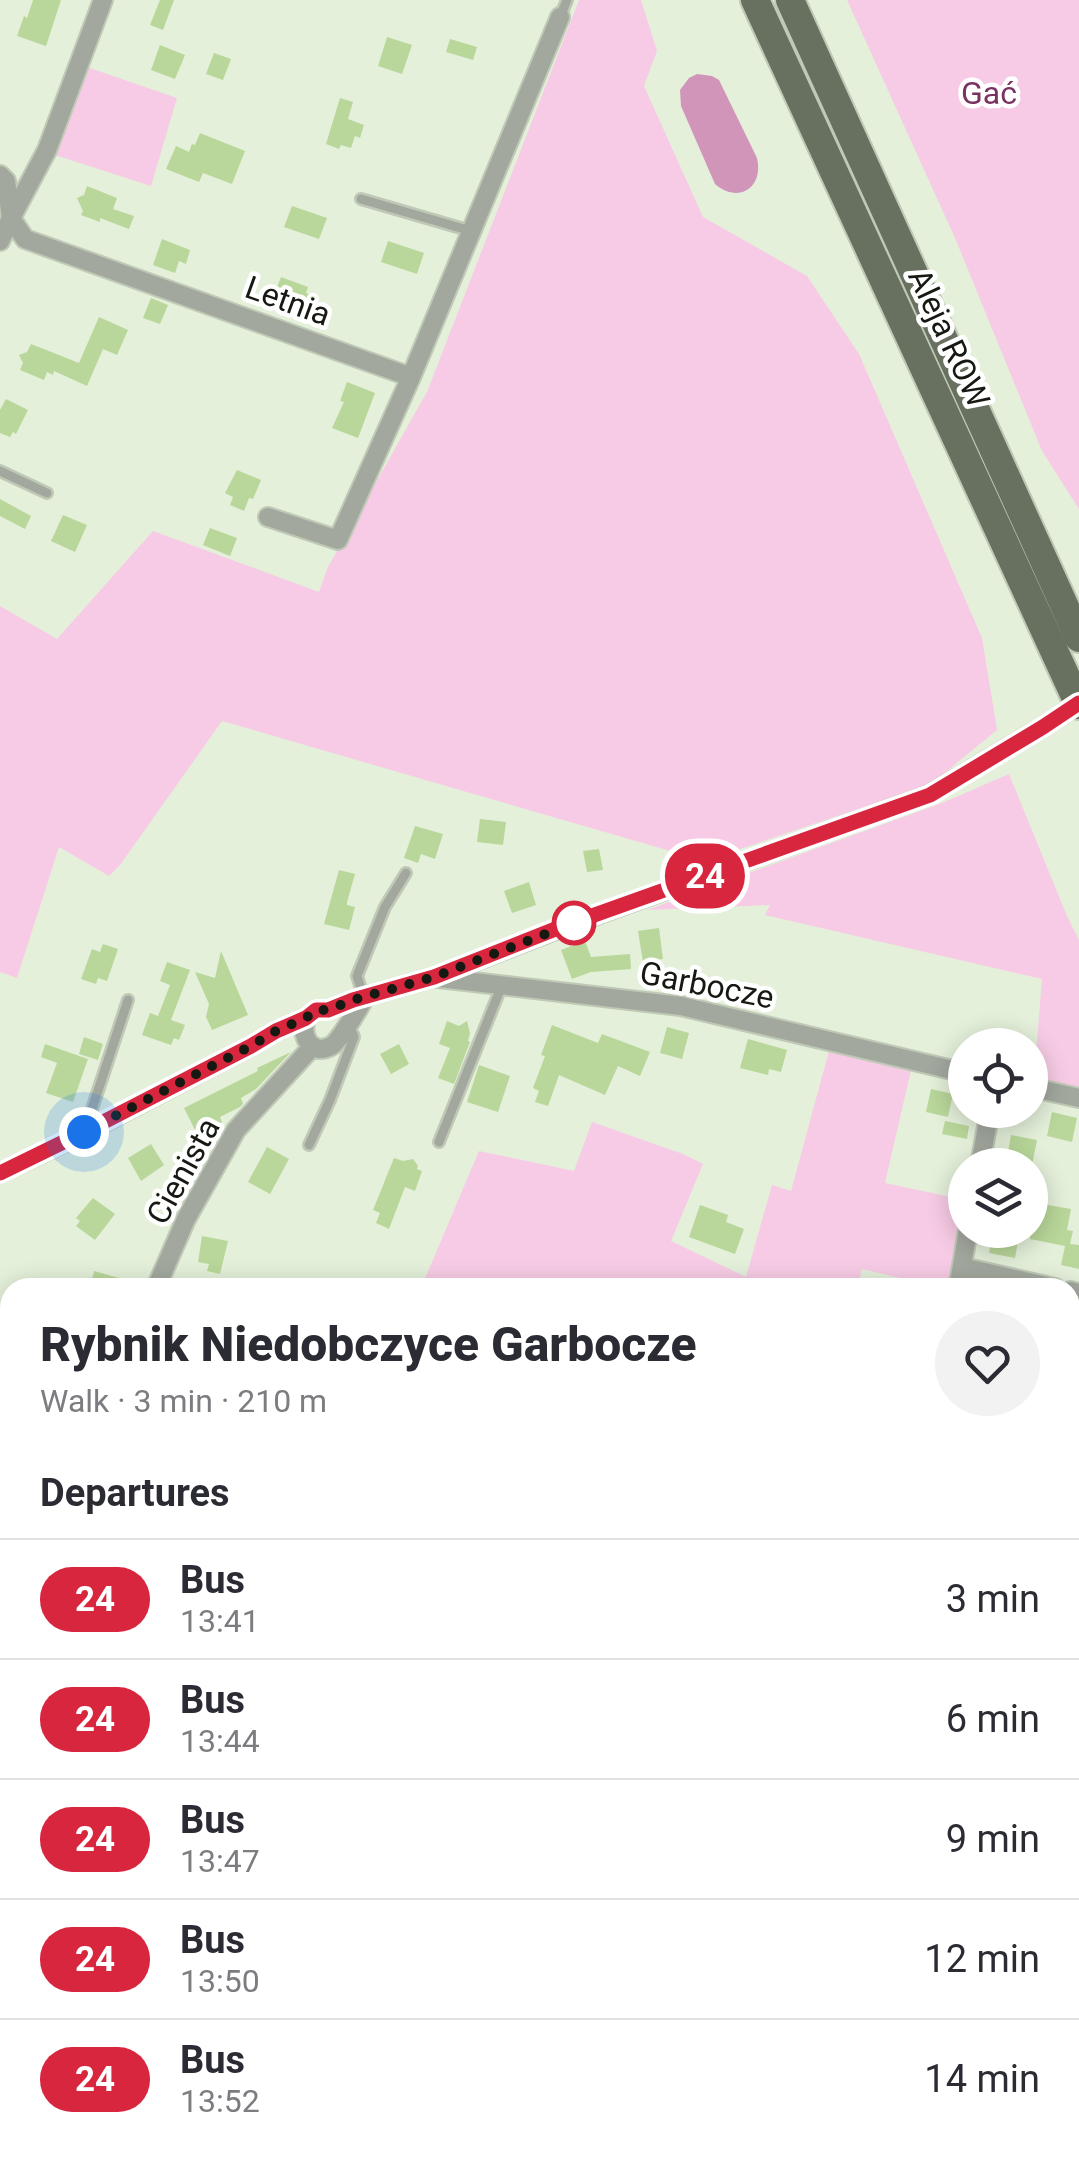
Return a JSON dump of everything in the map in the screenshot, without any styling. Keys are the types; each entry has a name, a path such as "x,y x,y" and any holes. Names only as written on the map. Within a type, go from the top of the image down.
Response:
{"main road":[{"name":"Aleja ROW","path":"755,0 1079,704"},
{"name":"Aleja ROW","path":"790,0 1079,638"}],"street":[{"path":"0,241 47,150 103,0"},
{"path":"268,517 338,540 411,377 564,9"},
{"path":"0,175 6,181 12,218"},
{"name":"Letnia","path":"12,218 25,238 411,377"},
{"path":"0,1173 316,1010 328,1010 434,977 558,928 930,795 1079,704"},
{"name":"Garbocze","path":"434,977 681,1006 948,1069"},
{"path":"251,1046 289,1038 326,1048 332,1046 364,998"},
{"path":"328,1010 339,1018 342,1030"},
{"path":"306,1018 302,1028 309,1042"},
{"name":"Cienista","path":"160,1278 186,1219 236,1130 309,1042"},
{"path":"1048,1092 1079,1098"},
{"path":"960,1278 965,1248"},
{"path":"962,1267 1011,1278"}],"lane":[{"path":"360,199 471,231"},
{"path":"0,470 47,492"},
{"path":"364,998 357,976 385,907 406,873"},
{"path":"439,1142 502,986"},
{"path":"84,1132 128,1000"},
{"path":"309,1145 354,1038 342,1030"}],"green space":[{"path":"579,0 641,0 657,51 644,86 703,217 807,276 859,354 982,638 997,730 931,784 705,861 222,721 109,876 59,847 17,978 0,972 0,606 57,639 153,531 319,592 328,567 427,392"},
{"name":"Gać","path":"847,0 1079,0 1079,509 1042,451 955,238"},
{"path":"84,66 177,98 151,186 55,155"},
{"path":"1009,774 1079,940 1079,1087 1048,1081 1048,1028 1038,1028 1042,979 765,915 770,905 647,910 942,803"},
{"path":"829,1051 911,1070 885,1183 948,1196 948,1248 959,1248 954,1278 900,1278 862,1269 860,1278 425,1278 479,1151 574,1171 592,1122 683,1154 703,1164 671,1241 746,1277 772,1185 791,1191"}],"shaded area":[{"path":"697,74 719,80 757,158 757,178 747,190 732,193 715,184 681,106 680,90"}],"building":[{"path":"33,0 61,0 46,46 17,36"},
{"path":"160,0 174,0 163,30 150,25"},
{"path":"387,37 412,45 402,74 378,66"},
{"path":"450,39 477,47 473,60 446,52"},
{"path":"160,45 185,55 175,79 151,70"},
{"path":"214,53 231,59 223,80 206,74"},
{"path":"340,98 353,102 348,119 364,125 351,148 326,144"},
{"path":"200,133 245,151 232,184 203,173 199,182 166,169 176,146 189,152"},
{"path":"87,186 117,198 113,209 134,216 129,229 81,215 77,198 84,195"},
{"path":"292,206 327,218 319,239 284,227"},
{"path":"162,239 190,250 186,264 179,261 175,273 153,265"},
{"path":"388,241 424,253 417,274 381,262"},
{"path":"281,277 308,287 306,293 313,296 307,312 299,309 297,315 270,305"},
{"path":"151,298 168,305 160,324 143,318"},
{"path":"99,317 128,330 117,355 103,349 87,386 54,371 53,375 47,372 44,380 20,370 23,363 19,355 27,352 31,344 79,363"},
{"path":"347,382 375,393 358,438 332,428 344,402 340,401"},
{"path":"6,399 28,410 16,434 13,432 10,437 0,433 0,410"},
{"path":"237,470 261,480 244,511 230,505 233,497 225,493"},
{"path":"0,499 31,516 25,529 0,516"},
{"path":"63,515 87,525 75,552 51,541"},
{"path":"210,528 237,538 230,556 203,545"},
{"path":"480,819 506,822 503,845 477,842"},
{"path":"415,826 443,834 435,859 421,854 418,863 404,858"},
{"path":"599,849 603,870 587,872 583,851"},
{"path":"339,870 355,874 347,902 355,907 349,930 324,924"},
{"path":"529,882 536,905 512,913 504,891"},
{"path":"659,928 663,959 643,962 638,931"},
{"path":"585,941 591,957 630,954 631,969 591,972 572,979 561,950"},
{"path":"103,944 118,949 107,981 98,978 96,984 81,979 92,949 100,952"},
{"path":"221,951 248,1015 212,1030 206,1017 209,1004 195,972 215,978"},
{"path":"167,962 190,970 171,1020 185,1025 179,1040 174,1038 171,1045 142,1035 150,1013 158,1016 170,985 160,981"},
{"path":"447,1021 459,1026 467,1021 470,1033 454,1084 438,1078 450,1048 439,1044"},
{"path":"552,1025 598,1043 602,1034 650,1052 640,1076 618,1066 605,1095 559,1075 548,1106 535,1102 539,1091 533,1088"},
{"path":"667,1027 689,1033 682,1059 660,1053"},
{"path":"84,1037 103,1044 98,1060 79,1054"},
{"path":"748,1039 787,1050 781,1072 769,1069 768,1075 740,1068"},
{"path":"45,1044 88,1059 73,1102 46,1093 57,1063 41,1057"},
{"path":"399,1044 409,1064 391,1074 380,1054"},
{"path":"291,1052 256,1089 241,1098 240,1107 220,1117 222,1123 198,1136 184,1108"},
{"path":"479,1065 510,1076 498,1112 467,1102"},
{"path":"931,1089 948,1093 948,1117 926,1112"},
{"path":"1052,1112 1077,1118 1072,1142 1047,1136"},
{"path":"945,1121 948,1128 969,1128 967,1139 942,1134"},
{"path":"1011,1135 1037,1140 1035,1148 1009,1148"},
{"path":"151,1144 164,1165 141,1181 128,1158"},
{"path":"267,1147 289,1159 270,1194 248,1182"},
{"path":"394,1158 413,1159 422,1171 415,1191 405,1187 389,1229 376,1223 380,1213 373,1210"},
{"path":"93,1198 115,1214 95,1240 76,1226 80,1221 76,1218"},
{"path":"700,1205 728,1215 726,1222 744,1229 735,1254 689,1237"},
{"path":"1048,1205 1071,1209 1067,1230 1073,1231 1070,1244 1079,1245 1079,1269 1061,1265 1065,1246 1048,1243"},
{"path":"202,1236 228,1241 220,1274 207,1271 209,1264 198,1262"},
{"path":"990,1248 1017,1248 1015,1258 989,1253"},
{"path":"94,1271 119,1278 92,1278"}],"bus line":[{"name":"24","path":"0,1173 316,1010 328,1010 434,977 558,928 930,795 1079,703"}],"route":[{"path":"84,1132 316,1010 328,1010 434,977 574,923"}]}
